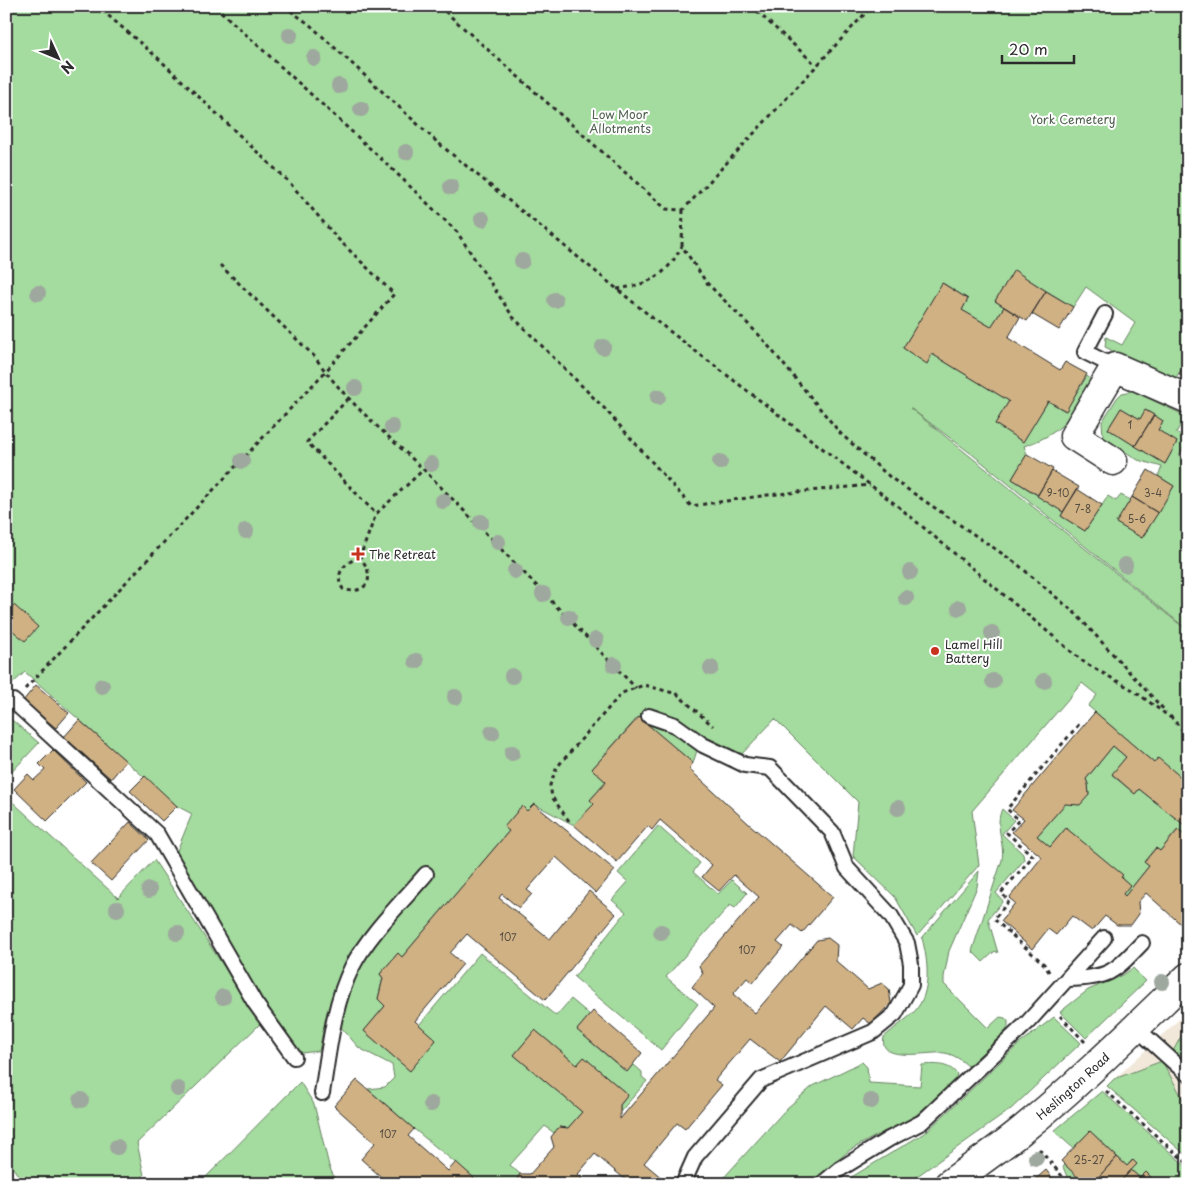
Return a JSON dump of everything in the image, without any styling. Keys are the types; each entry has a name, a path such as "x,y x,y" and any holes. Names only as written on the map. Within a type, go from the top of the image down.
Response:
{"street":[{"path":"1113,461 1074,436 1115,367 1188,399"},
{"name":"Heslington Road","path":"949,1184 1022,1130 1094,1067 1188,977"}],"lane":[{"path":"1106,314 1085,352 1115,367"},
{"path":"13,701 157,834 254,1003 294,1057"},
{"path":"649,716 675,725 703,744 745,766 770,768 832,832 847,868 891,916 907,944 911,964 911,985 895,1014 873,1032 762,1080 695,1157 683,1184"},
{"path":"322,1093 332,1029 342,992 352,966 372,937 426,874"},
{"path":"822,1184 840,1168 922,1122 1028,1022 1104,938"},
{"path":"1068,979 1093,978 1108,973 1123,962 1142,943"},
{"path":"1135,1027 1187,1076"}],"path":[{"path":"13,701 325,372 394,294 337,238 289,182 158,58 97,6"},
{"path":"214,6 381,159 457,232 513,318 604,408 691,506 768,495 871,485"},
{"path":"284,6 309,24 438,142 655,320 900,507 1085,663 1133,690 1172,718"},
{"path":"439,6 666,209 683,210"},
{"path":"751,6 816,65"},
{"path":"617,289 638,286 658,277 674,261 682,246 683,210 872,6"},
{"path":"682,246 706,282 761,337 841,434 891,478 1016,564 1076,614 1188,736"},
{"path":"220,265 315,357 348,399 423,470 636,688"},
{"path":"348,399 307,442 376,514"},
{"path":"360,557 366,565 369,575 367,582 356,592 343,589 339,584 341,569 347,563 360,557 376,514 423,470"},
{"path":"569,821 552,797 550,785 557,767 622,694 644,685 677,694 716,730"},
{"path":"1080,723 1007,809 1019,820 1007,833 1032,856 1001,893 1009,901 994,919 1048,969 1049,981 1039,993 1094,1067 1188,1164"},
{"path":"1040,1150 1062,1176 1065,1184"}],"shaded area":[{"path":"1188,1011 1188,1157 1107,1086"}],"green space":[{"path":"6,6 1188,6 1188,358 1174,381 1105,347 1106,337 1122,345 1135,323 1086,287 1073,307 1014,271 995,301 1004,307 991,327 962,310 968,299 943,283 903,348 927,363 932,354 1009,401 995,424 1023,441 1048,401 1065,411 1087,376 1094,382 1063,424 1046,437 1024,446 1027,454 1012,479 1063,512 1061,516 1085,531 1108,496 1116,501 1121,495 1130,500 1117,523 1142,538 1174,486 1158,476 1162,467 1138,460 1103,437 1102,422 1117,398 1122,393 1133,391 1188,417 1184,419 1176,433 1188,440 1179,456 1188,461 1188,620 1183,626 973,455 910,408 1188,631 1188,783 1158,759 1154,763 1088,706 1097,695 1082,683 972,811 979,865 917,936 895,897 853,856 858,802 775,719 739,757 702,735 693,763 638,717 592,769 606,782 590,800 594,804 574,825 534,804 527,811 521,807 505,827 509,831 402,957 398,953 380,974 383,978 378,999 385,1006 364,1031 409,1070 436,1040 419,1025 480,953 556,1016 571,999 590,1015 577,1030 626,1072 633,1064 642,1072 642,1077 647,1081 620,1112 620,1105 628,1095 584,1057 577,1065 535,1030 514,1055 582,1112 568,1128 559,1127 554,1133 545,1126 510,1165 520,1174 514,1184 473,1184 470,1181 474,1178 368,1089 385,1087 394,1078 392,1065 359,1048 327,1011 319,1051 301,1053 269,1022 174,858 192,814 177,806 25,672 11,685 6,681","holes":["1121,408 1140,419 1146,410 1163,421 1158,430 1177,442 1165,464 1108,429"]},
{"path":"6,715 39,743 6,778"},
{"path":"1113,746 1126,757 1112,775 1135,794 1139,789 1188,828 1188,838 1177,830 1160,851 1155,848 1144,862 1149,866 1125,896 1123,894 1130,885 1121,877 1122,875 1066,828 1050,847 1037,836 1065,804 1089,795 1086,779"},
{"path":"6,796 118,898 154,860 261,1023 137,1143 144,1175 135,1184 103,1184 89,1180 83,1184 31,1184 22,1181 6,1158"},
{"path":"1002,809 1014,820 1002,834 1023,854 1024,860 996,893 1003,901 988,919 998,953 995,951 983,962 972,951 1002,860 1003,853 999,822"},
{"path":"658,826 700,863 693,872 718,894 732,880 747,893 735,908 730,905 666,977 698,1004 661,1050 574,977 626,912 612,900 628,882 618,873"},
{"path":"979,871 977,887 949,951 944,984 988,1028 1000,1017 1008,1021 1008,1027 968,1066 955,1056 945,1053 906,1054 888,1051 884,1045 884,1037 915,1011 924,994 927,966 922,938"},
{"path":"1133,968 1146,981 1086,1038 1060,1012 1088,990 1123,975"},
{"path":"1054,1017 1081,1043 1010,1110 906,1184 840,1184 926,1132 1018,1045"},
{"path":"1188,1024 1188,1063 1183,1062 1173,1051"},
{"path":"1162,1061 1188,1108 1188,1157 1107,1086 1114,1079"},
{"path":"862,1062 867,1067 869,1083 920,1086 922,1065 945,1066 957,1074 950,1087 908,1122 885,1131 850,1150 809,1184 718,1184 787,1108 813,1086"},
{"path":"300,1082 314,1104 329,1166 337,1184 206,1184 205,1178"},
{"path":"1102,1091 1188,1168 1188,1184 1146,1184 1151,1177 1146,1172 1140,1178 1131,1170 1137,1164 1132,1160 1127,1166 1090,1131 1073,1148 1054,1131"},
{"path":"1065,1165 1085,1184 1070,1184 1063,1167"}],"building":[{"path":"1014,270 1046,291 1027,321 995,301"},
{"path":"942,283 968,299 962,310 991,327 1004,307 1020,317 1008,338 1060,370 1065,362 1087,374 1066,411 1048,401 1023,442 995,424 1009,401 932,354 927,364 903,348"},
{"path":"1046,291 1073,307 1059,330 1032,314"},
{"path":"1188,359 1188,379 1179,374"},
{"path":"1121,408 1140,419 1145,410 1154,415 1135,446 1108,429"},
{"path":"1154,415 1163,421 1158,430 1177,442 1165,464 1135,446"},
{"path":"1027,454 1053,469 1038,495 1012,479"},
{"path":"1148,470 1174,486 1158,513 1132,497"},
{"path":"1052,471 1079,487 1063,512 1037,496"},
{"path":"1077,489 1102,505 1085,531 1061,516"},
{"path":"1132,497 1158,513 1142,538 1116,523"},
{"path":"14,605 38,627 25,641 6,625 6,614"},
{"path":"36,685 69,713 56,728 23,701"},
{"path":"1095,712 1154,763 1158,758 1188,783 1188,828 1139,789 1135,794 1112,774 1126,757 1113,746 1086,779 1089,795 1080,805 1065,804 1037,836 1050,847 1066,828 1123,875 1121,877 1130,885 1123,894 1125,896 1149,866 1144,862 1156,848 1160,851 1178,830 1188,838 1188,923 1184,927 1146,893 1138,902 1139,914 1131,925 1117,925 1105,916 1092,931 1072,916 1056,935 1048,929 1032,949 1001,921 1015,903 1009,898 1042,857 1012,832 1024,819 1012,810"},
{"path":"639,717 693,763 689,769 833,897 802,933 792,925 777,942 783,947 753,983 747,978 733,994 755,1013 817,940 828,938 837,945 836,961 868,989 882,983 889,989 891,1003 871,1024 863,1018 853,1029 826,1006 780,1062 750,1039 715,1080 722,1085 685,1129 677,1123 644,1163 669,1184 624,1184 627,1181 595,1154 578,1174 582,1178 577,1184 514,1184 520,1174 530,1174 554,1147 551,1137 559,1127 568,1128 582,1112 514,1055 535,1030 577,1065 584,1057 628,1095 620,1105 620,1119 714,1008 692,987 703,973 699,966 759,897 734,875 719,891 702,877 712,865 660,820 652,830 648,826 617,862 574,825 594,804 590,800 606,782 592,769"},
{"path":"79,720 126,761 111,779 64,737"},
{"path":"53,750 86,782 47,821 14,789 28,774 34,780 45,770 39,764"},
{"path":"145,776 177,806 162,821 130,791"},
{"path":"534,804 615,870 596,893 556,857 527,890 532,894 519,908 502,894 499,898 550,939 589,891 616,914 545,1000 467,934 450,953 463,964 415,1021 436,1040 410,1071 364,1031 385,1006 378,999 383,978 380,974 398,953 402,957 509,831 504,827 522,806 527,811"},
{"path":"130,822 149,840 111,881 91,863"},
{"path":"593,1011 642,1053 627,1072 577,1030"},
{"path":"357,1080 414,1129 408,1136 448,1171 456,1162 474,1178 470,1181 473,1184 389,1184 361,1159 375,1143 334,1106"},
{"path":"1090,1131 1117,1157 1092,1184 1085,1184 1061,1161"},
{"path":"1117,1157 1127,1166 1133,1160 1137,1164 1118,1184 1092,1184"},
{"path":"1046,1170 1057,1184 1030,1184"},
{"path":"1131,1170 1140,1178 1146,1172 1151,1177 1145,1184 1118,1184"}],"place":[{"name":"The Retreat","path":"358,554"},
{"name":"Lamel Hill Battery","path":"935,651"}],"park label":[{"name":"York Cemetery","path":"1073,119"},
{"name":"Low Moor Allotments","path":"620,121"}]}
